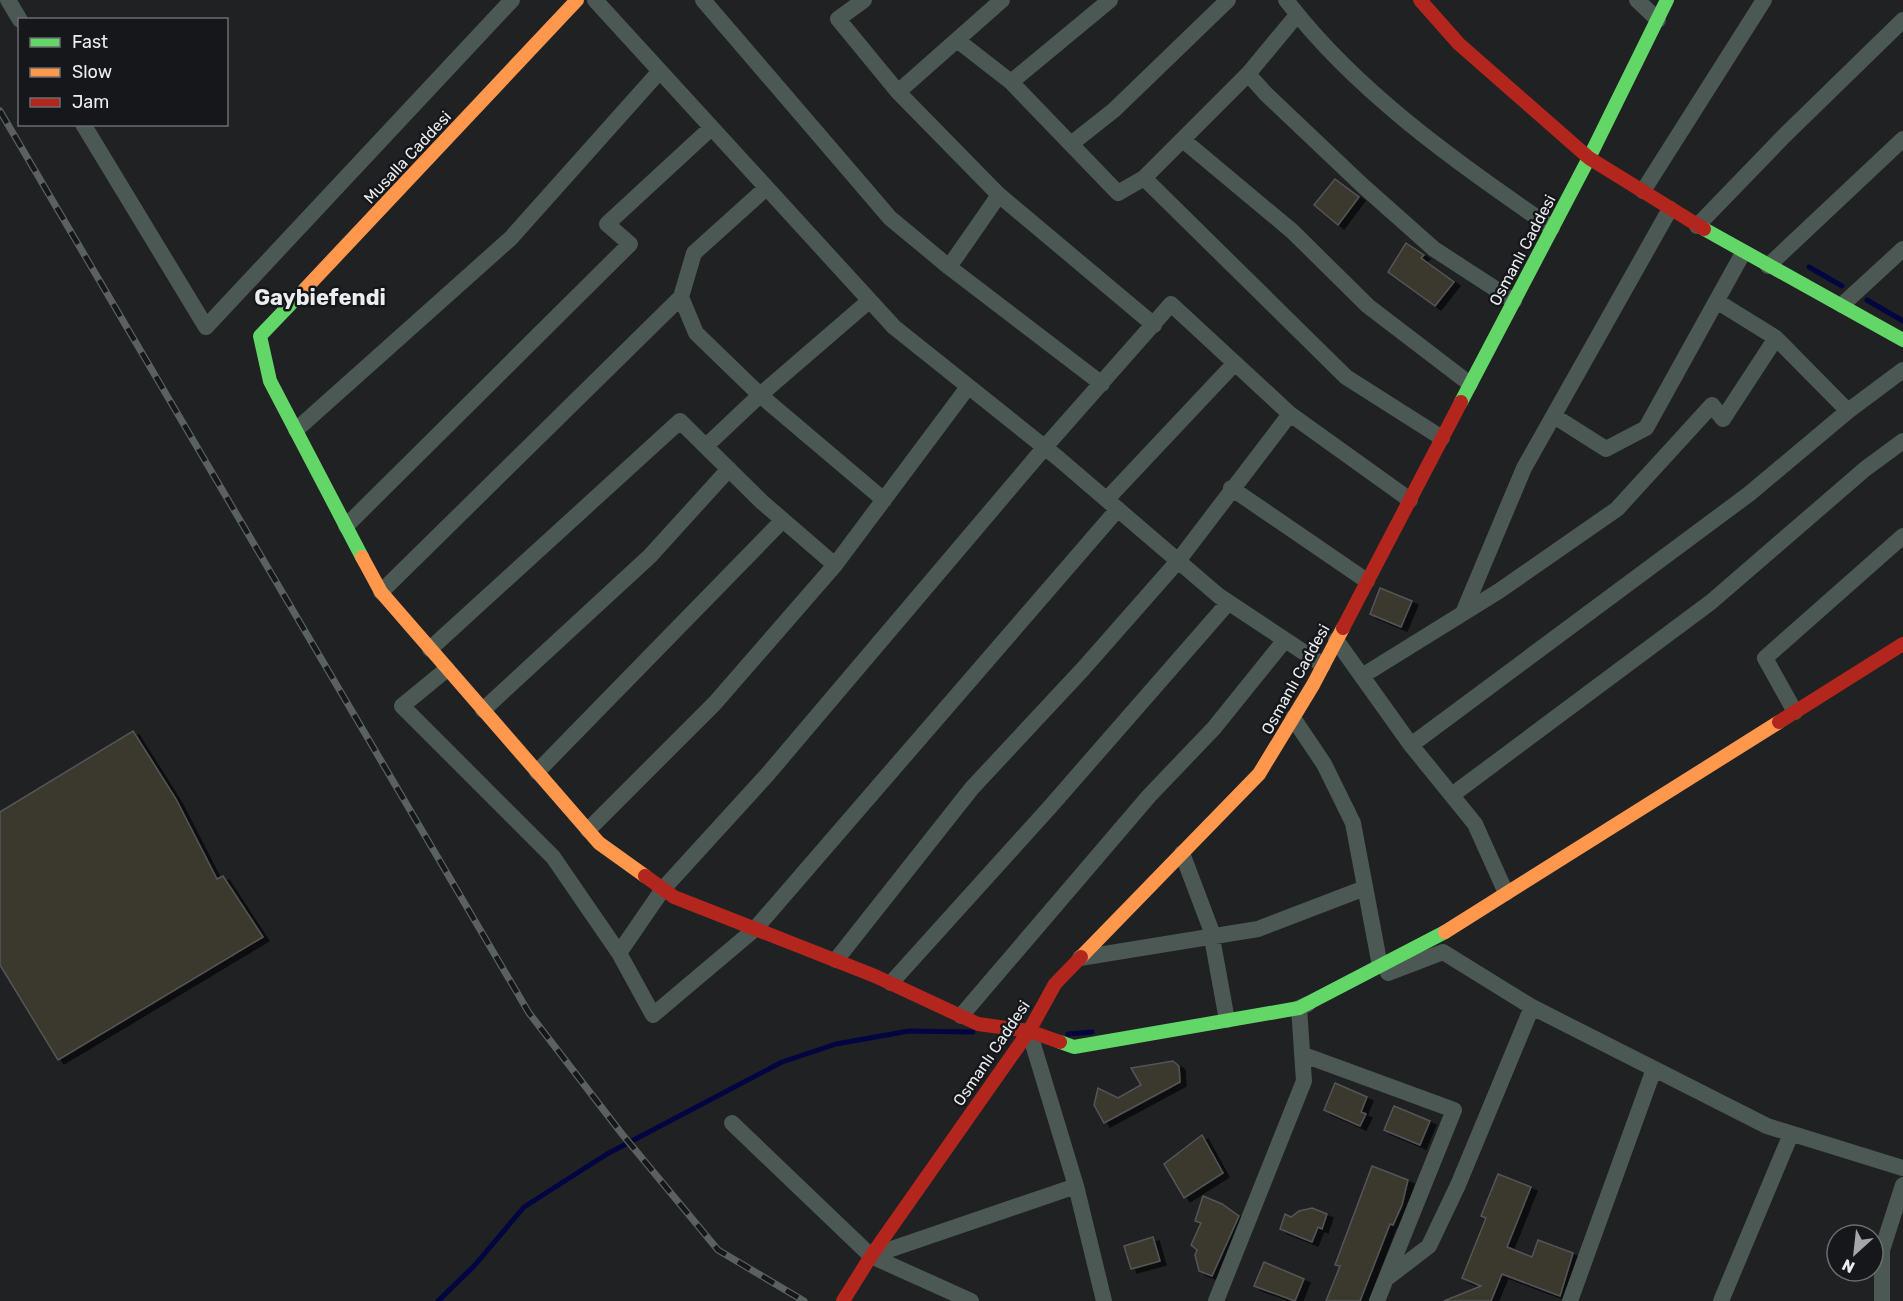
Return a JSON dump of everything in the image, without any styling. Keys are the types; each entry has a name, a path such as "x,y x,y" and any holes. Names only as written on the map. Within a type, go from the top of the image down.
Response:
{"street":[{"path":"8,0 19,18"},
{"path":"84,126 206,327 512,0"},
{"name":"Musalla Caddesi","path":"296,430 270,381 260,336 577,0"},
{"path":"595,0 710,129 894,327 1045,447 1228,603 1323,665"},
{"path":"703,0 890,218 949,267 1102,384"},
{"path":"864,0 838,19 898,92 999,195 1154,325"},
{"path":"898,92 1002,0"},
{"path":"1011,82 1110,0"},
{"path":"1071,144 1114,110 1228,0"},
{"path":"1286,0 1297,15 1359,80 1463,166 1552,228"},
{"path":"1420,0 1459,44 1589,158 1743,253 1903,340"},
{"path":"1637,0 1658,20"},
{"name":"Osmanlı Caddesi","path":"843,1301 871,1256 1029,1031 1055,984 1259,774 1323,665 1410,500 1589,158 1667,0"},
{"path":"1643,191 1764,0"},
{"path":"957,40 1011,82 1118,193 1144,178 1183,140 1248,74 1297,15"},
{"path":"1697,226 1784,136 1903,20"},
{"path":"659,72 511,238 296,430 381,592 599,843 674,897 836,960 978,1024 1029,1031 1074,1047 1299,1008 1443,952 1532,1007 1767,1126 1903,1168"},
{"path":"1248,74 1330,155 1434,249 1514,301"},
{"path":"346,526 630,243 607,224 710,129"},
{"path":"1768,266 1903,139"},
{"path":"1183,140 1292,231 1368,306 1470,384"},
{"path":"1144,178 1346,377 1442,438"},
{"path":"381,592 681,297 694,254 765,189"},
{"path":"949,267 999,195"},
{"path":"1463,614 1524,468 1670,209"},
{"path":"1842,305 1903,249"},
{"path":"1554,416 1606,449 1646,428 1718,302 1743,253"},
{"path":"681,297 696,333 760,395 884,500"},
{"path":"706,446 760,395 869,301"},
{"path":"1718,302 1776,339 1848,411"},
{"path":"619,953 663,889 767,775 1045,447 1171,304 1290,414 1410,500"},
{"path":"1362,676 1463,614 1617,508 1713,405 1724,419 1776,339"},
{"path":"447,669 402,706 553,857 619,953 653,1015 755,929 1112,504 1235,363"},
{"path":"1411,745 1749,494 1848,411 1903,370"},
{"path":"588,830 715,703 835,565 968,387"},
{"path":"836,960 972,788 1083,669 1178,561 1231,488 1290,414"},
{"path":"430,649 681,421 783,520 835,565"},
{"path":"1452,795 1711,602 1865,469 1903,441"},
{"path":"483,710 650,556 729,469"},
{"path":"1231,488 1367,581"},
{"path":"537,772 783,520"},
{"path":"1796,712 1765,658 1903,536"},
{"path":"891,983 1050,807 1228,603"},
{"path":"961,1016 1149,796 1214,728 1285,640"},
{"path":"1336,640 1411,745 1476,824 1506,893"},
{"path":"1299,1008 1432,940 1903,644"},
{"path":"1293,718 1324,764 1353,823 1380,966"},
{"path":"1182,853 1212,937 1227,1020"},
{"path":"1080,958 1258,929 1365,888"},
{"path":"1386,1279 1429,1246 1458,1185 1532,1007"},
{"path":"1216,1301 1305,1081 1299,1008"},
{"path":"1029,1031 1076,1186 1104,1301"},
{"path":"1304,1055 1454,1110 1377,1301"},
{"path":"1570,1301 1654,1069"},
{"path":"732,1123 871,1256 971,1301"},
{"path":"1721,1301 1791,1134"},
{"path":"1882,1301 1882,1250 1903,1185"},
{"path":"871,1256 1076,1186"}],"building":[{"path":"1335,179 1359,197 1338,225 1314,205"},
{"path":"1406,243 1424,255 1421,258 1454,282 1435,306 1388,272"},
{"path":"1380,588 1412,601 1401,627 1370,614"},
{"path":"133,731 176,799 217,879 223,876 263,937 58,1060 0,965 0,812"},
{"path":"1173,1061 1179,1066 1180,1082 1104,1123 1094,1105 1098,1088 1118,1098 1141,1085 1131,1068"},
{"path":"1335,1083 1367,1097 1361,1112 1366,1114 1360,1126 1324,1110"},
{"path":"1394,1106 1430,1121 1420,1145 1384,1130"},
{"path":"1202,1135 1223,1173 1184,1198 1164,1164"},
{"path":"1372,1166 1408,1180 1402,1205 1393,1225 1390,1224 1360,1301 1326,1301 1340,1266 1335,1265"},
{"path":"1498,1174 1531,1187 1507,1247 1532,1257 1538,1240 1573,1253 1560,1296 1502,1274 1491,1301 1444,1301 1481,1286 1462,1278 1486,1218 1481,1216"},
{"path":"1203,1196 1222,1204 1239,1216 1212,1276 1199,1271 1195,1255 1197,1250 1191,1245 1201,1223 1195,1221"},
{"path":"1312,1208 1327,1214 1322,1229 1318,1227 1312,1242 1280,1229 1285,1214 1291,1217 1299,1211"},
{"path":"1153,1237 1160,1261 1131,1269 1124,1246"},
{"path":"1264,1262 1304,1279 1295,1301 1254,1286"}],"waterway":[{"path":"1809,267 1842,286"},
{"path":"1867,300 1903,321"},
{"path":"438,1301 474,1266 524,1207 607,1154 782,1062 836,1044 909,1031 973,1032"},
{"path":"1068,1034 1092,1032"}],"railway":[{"path":"0,111 529,1013 622,1134 718,1250 804,1301"}],"traffic: fast":[{"path":"1461,402 1589,158 1667,0"},
{"path":"1704,229 1903,340"},
{"path":"306,288 260,336 270,381 362,557"},
{"path":"1060,1042 1074,1047 1299,1008 1445,932"}],"traffic: slow":[{"path":"306,288 577,0"},
{"path":"362,557 381,592 599,843 645,876"},
{"path":"1081,957 1259,774 1313,685 1343,628"},
{"path":"1445,932 1779,722"}],"traffic: jam":[{"path":"1420,0 1459,44 1589,158 1704,229"},
{"path":"1343,628 1461,402"},
{"path":"1779,722 1903,644"},
{"path":"645,876 674,897 875,976 978,1024 1029,1031 1060,1042"},
{"path":"843,1301 871,1256 1029,1031 1055,984 1081,957"}],"district":[{"name":"Gaybiefendi","path":"320,297"}]}
